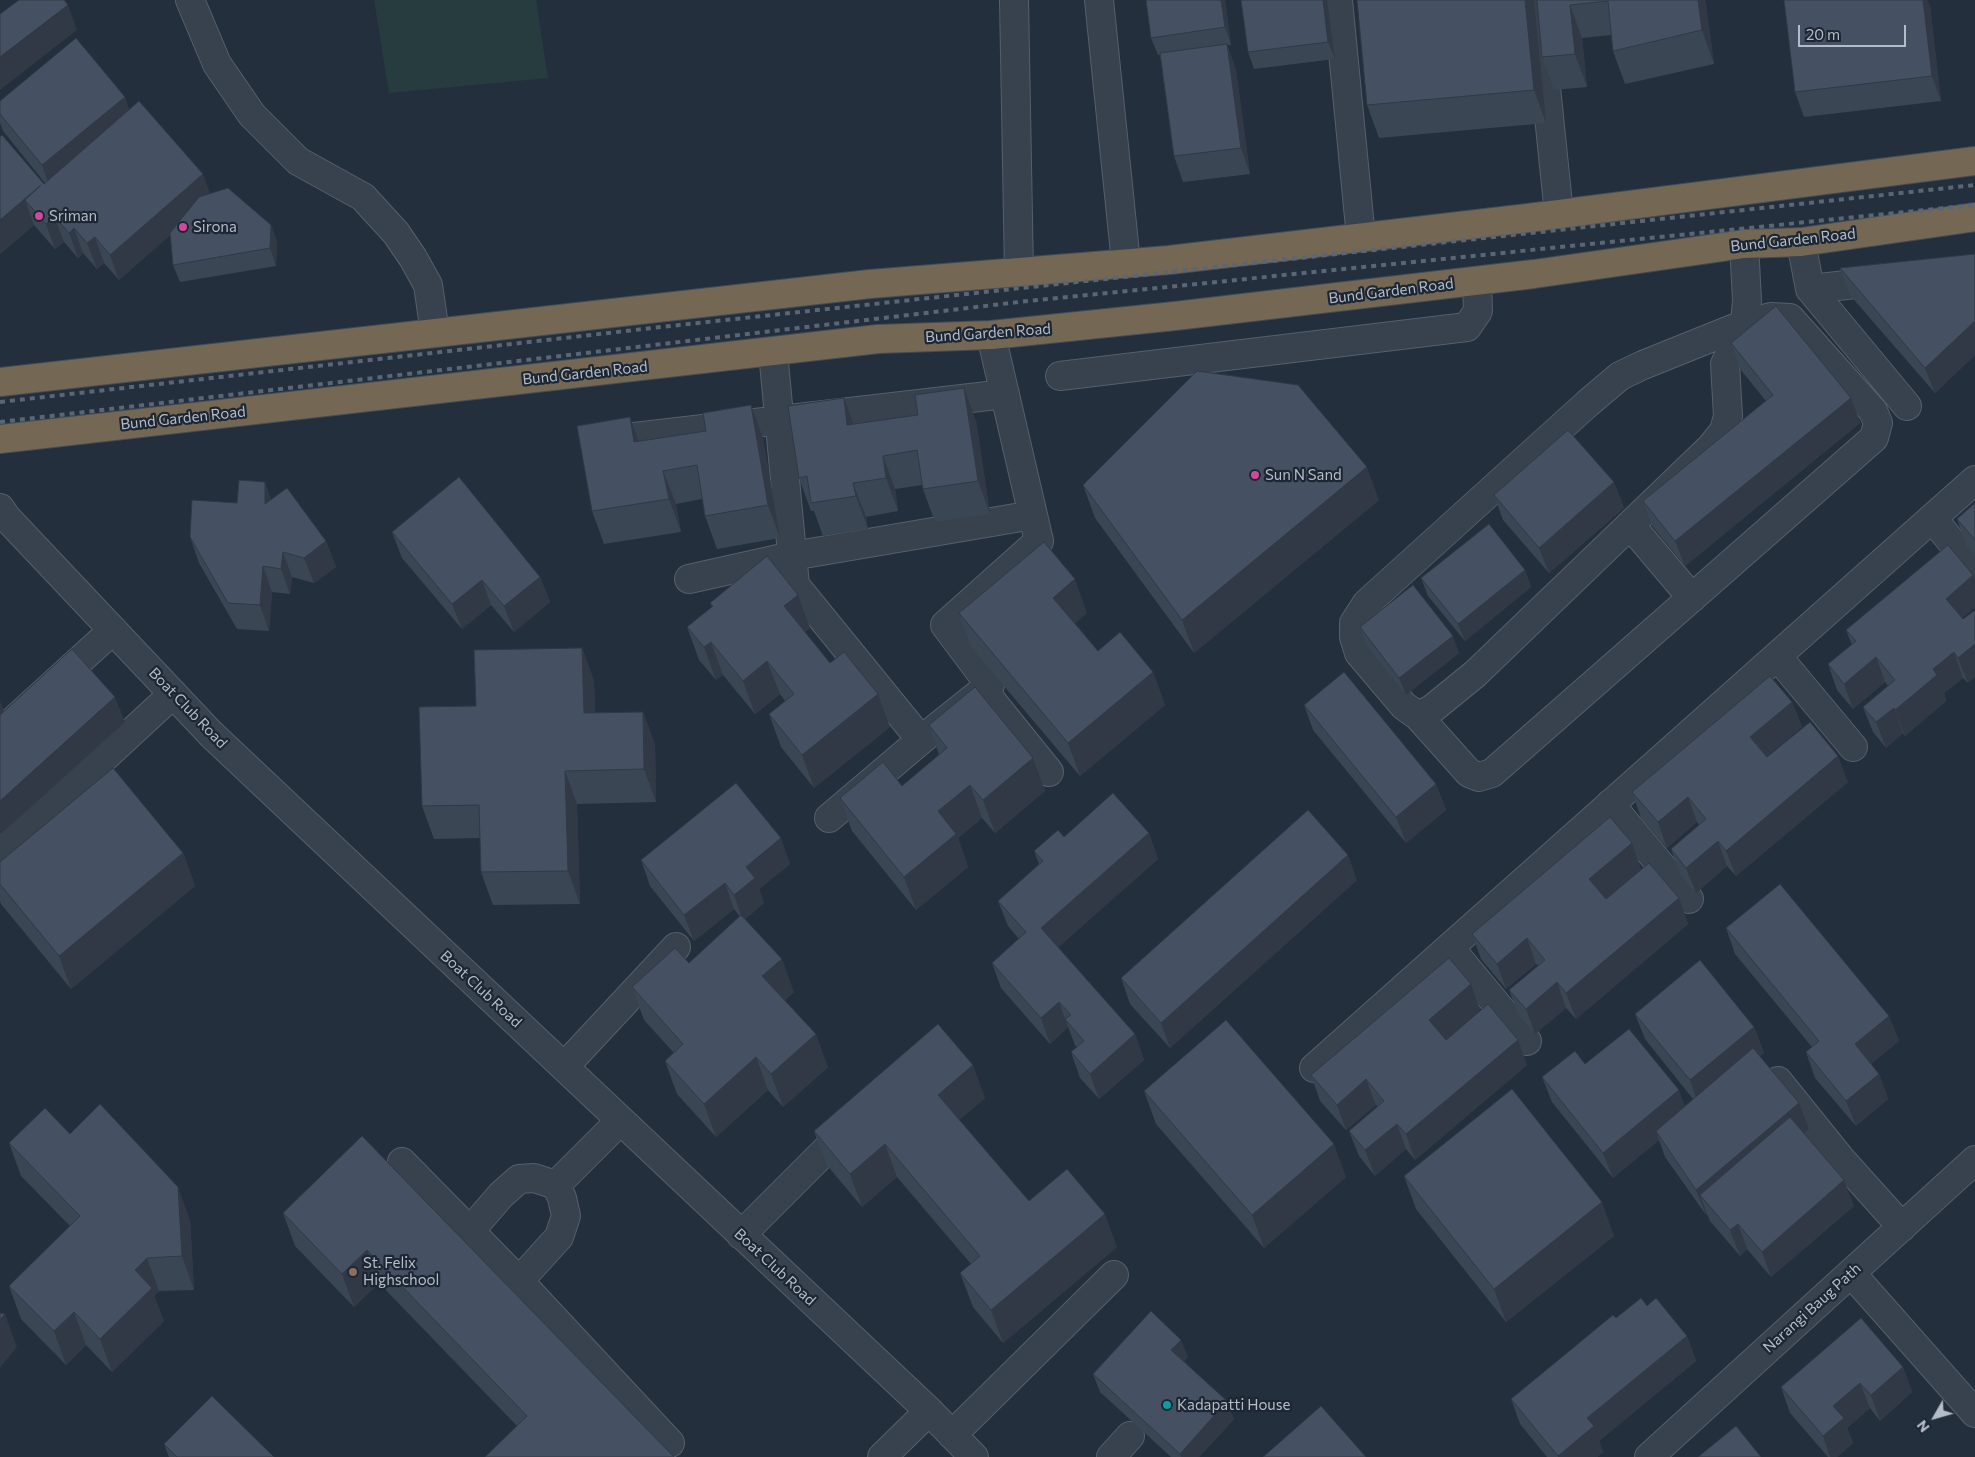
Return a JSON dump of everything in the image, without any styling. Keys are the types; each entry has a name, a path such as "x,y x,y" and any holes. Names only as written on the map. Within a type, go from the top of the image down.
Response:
{"highway":[{"path":"0,382 870,284 1126,264 1361,238 1975,161"},
{"name":"Bund Garden Road","path":"0,439 878,340 991,334 1175,316 1534,274 1744,244 1801,242 1975,216"}],"street":[{"path":"190,0 217,64 252,115 298,161 363,197 396,233 428,285 435,333"},
{"path":"1014,0 1019,272"},
{"path":"1100,0 1126,264"},
{"path":"1338,0 1361,238"},
{"path":"1537,0 1559,214"},
{"path":"1801,242 1810,289 1907,406"},
{"path":"1418,716 1432,710 1475,674 1711,447 1724,431 1728,416 1725,364 1731,352 1747,339 1745,324 1747,300 1744,244"},
{"path":"1810,289 1907,278"},
{"path":"1060,376 1467,327 1478,311 1477,281"},
{"path":"1771,316 1790,318 1873,411 1878,423 1874,438 1492,772 1479,777 1469,773 1418,716 1404,706 1359,653 1354,637 1354,623 1367,603 1620,376 1745,324 1771,316"},
{"path":"829,818 921,740 990,685 945,625 1039,541 991,334"},
{"path":"773,352 795,585 921,740"},
{"path":"594,442 1005,394"},
{"path":"1314,1068 1975,480"},
{"path":"689,579 792,556 1033,515"},
{"name":"Boat Club Road","path":"2,516 211,734 940,1422 974,1457"},
{"path":"1932,518 1975,570"},
{"path":"1630,526 1692,598"},
{"path":"0,733 113,630"},
{"path":"1778,656 1853,746"},
{"path":"983,690 1048,772"},
{"path":"0,854 173,694"},
{"path":"1610,804 1689,899"},
{"path":"564,1067 676,947"},
{"path":"1450,948 1528,1041"},
{"path":"1773,1075 1840,1158 1902,1227"},
{"path":"741,1235 865,1111"},
{"path":"556,1185 620,1121"},
{"name":"Narangi Baug Path","path":"1649,1457 1975,1160"},
{"path":"402,1162 520,1281 670,1443"},
{"path":"470,1231 501,1195 519,1179 534,1178 556,1185 562,1198 566,1216 559,1237 520,1281"},
{"path":"1851,1273 1975,1413"},
{"path":"904,1457 940,1422 1114,1275"},
{"path":"882,1457 940,1422"},
{"path":"1111,1457 1130,1436"}],"green space":[{"path":"374,0 536,0 548,78 389,93"}],"building":[{"path":"19,0 64,0 68,5 0,57 0,14"},
{"path":"1146,0 1221,0 1225,27 1151,38"},
{"path":"1241,0 1323,0 1328,42 1248,52"},
{"path":"1357,0 1525,0 1534,90 1367,105"},
{"path":"1537,0 1698,0 1702,30 1613,51 1608,1 1570,5 1575,54 1542,57"},
{"path":"1784,0 1923,0 1932,76 1795,92"},
{"path":"76,38 125,97 42,165 0,114 0,101"},
{"path":"1227,44 1241,148 1174,156 1160,53"},
{"path":"139,101 203,174 110,255 95,237 87,243 74,228 69,233 54,216 46,224 25,200 41,185 0,220 0,137 2,135 44,184"},
{"path":"228,188 271,225 270,248 173,265 170,233 199,197"},
{"path":"1975,254 1975,321 1925,368 1840,268"},
{"path":"1776,306 1851,398 1675,541 1643,501 1773,395 1731,343"},
{"path":"1197,371 1298,385 1367,467 1182,620 1083,485"},
{"path":"964,388 978,481 923,489 917,450 883,456 886,478 853,483 856,496 811,503 807,476 799,478 788,406 844,398 847,425 918,415 915,395"},
{"path":"751,405 768,505 705,516 697,465 663,471 669,499 592,511 577,426 630,417 634,442 706,431 703,413"},
{"path":"1568,430 1614,482 1539,548 1494,495"},
{"path":"459,477 540,577 504,606 482,580 452,604 392,532"},
{"path":"239,480 265,482 265,504 287,488 326,541 304,558 283,552 281,569 263,566 260,605 228,603 190,537 192,500 237,503"},
{"path":"1975,503 1975,540 1957,519"},
{"path":"1489,524 1525,570 1458,624 1421,578"},
{"path":"1044,542 1075,579 1053,598 1098,651 1120,632 1153,672 1068,743 959,613"},
{"path":"1948,545 1973,575 1946,599 1963,619 1975,610 1975,644 1958,658 1954,652 1933,669 1937,675 1895,710 1894,708 1876,722 1863,707 1895,680 1876,657 1844,684 1828,664 1856,641 1846,630"},
{"path":"767,556 798,595 784,606 830,663 844,652 878,694 802,755 769,714 794,694 767,661 743,681 711,642 704,647 687,627 713,606 710,603"},
{"path":"1413,585 1453,636 1399,678 1360,627"},
{"path":"582,648 584,713 643,712 644,769 565,771 568,871 481,872 479,805 422,806 419,707 476,706 474,650"},
{"path":"72,649 115,697 0,801 0,715"},
{"path":"1344,672 1436,784 1396,817 1304,705"},
{"path":"1770,676 1792,702 1750,737 1767,757 1810,722 1838,756 1726,851 1718,841 1686,868 1671,849 1706,819 1688,797 1658,822 1632,792"},
{"path":"975,687 1033,758 983,800 970,785 938,811 956,834 904,877 840,798 883,762 902,786 947,748 929,725"},
{"path":"113,768 183,853 59,956 0,884 0,862"},
{"path":"736,783 781,838 746,867 755,878 734,895 725,883 684,915 641,860"},
{"path":"1113,793 1149,833 1041,928 1135,1034 1090,1074 1071,1052 1084,1041 1065,1019 1071,1015 1059,1002 1041,1018 992,963 1026,932 998,901 1043,861 1034,851 1058,830 1064,837"},
{"path":"1308,810 1348,855 1161,1023 1121,978"},
{"path":"1610,817 1632,843 1589,879 1606,899 1649,863 1679,898 1566,993 1557,982 1526,1009 1509,990 1545,960 1527,938 1497,964 1472,934"},
{"path":"1780,884 1889,1016 1855,1044 1879,1074 1846,1101 1806,1052 1819,1041 1726,928"},
{"path":"741,915 782,959 762,976 816,1034 771,1074 756,1057 704,1104 665,1061 683,1044 632,987 675,948 689,963"},
{"path":"1449,958 1471,984 1429,1020 1446,1040 1488,1004 1518,1040 1406,1134 1397,1124 1365,1150 1349,1131 1384,1101 1366,1079 1337,1105 1311,1075"},
{"path":"1700,960 1754,1027 1690,1080 1635,1014"},
{"path":"1226,1020 1334,1144 1252,1215 1144,1091"},
{"path":"938,1024 973,1065 938,1095 1029,1201 1067,1169 1105,1214 991,1310 960,1273 980,1256 885,1144 850,1174 814,1131"},
{"path":"1629,1029 1679,1090 1603,1153 1542,1077 1575,1051 1585,1064"},
{"path":"1753,1048 1799,1103 1696,1190 1656,1131"},
{"path":"1512,1089 1602,1202 1494,1289 1404,1176"},
{"path":"100,1104 178,1187 182,1256 147,1258 135,1270 152,1288 100,1339 74,1312 54,1331 9,1286 80,1216 9,1143 45,1108 70,1134"},
{"path":"1790,1117 1844,1180 1762,1252 1738,1224 1730,1230 1700,1195"},
{"path":"362,1136 674,1457 485,1457 527,1416 367,1250 342,1274 283,1213"},
{"path":"1641,1298 1647,1306 1656,1298 1687,1336 1587,1418 1594,1426 1558,1456 1511,1399 1613,1315 1616,1318"},
{"name":"Kadapatti House","path":"1151,1311 1181,1340 1171,1350 1227,1401 1180,1454 1093,1374"},
{"path":"0,1313 5,1314 0,1320"},
{"path":"1861,1318 1903,1367 1871,1395 1860,1383 1833,1406 1844,1418 1823,1436 1781,1387"},
{"path":"212,1396 274,1457 177,1457 164,1444"},
{"path":"1321,1406 1366,1457 1263,1457"},
{"path":"1736,1426 1761,1457 1698,1457"}],"railway":[{"path":"0,402 670,326 1975,185"},
{"path":"0,422 1019,302 1975,205"}],"place":[{"name":"Sriman","path":"39,216"},
{"name":"Sirona","path":"183,227"},
{"name":"Sun N Sand","path":"1255,475"},
{"name":"St. Felix Highschool","path":"353,1272"},
{"name":"Kadapatti House","path":"1167,1405"}]}
